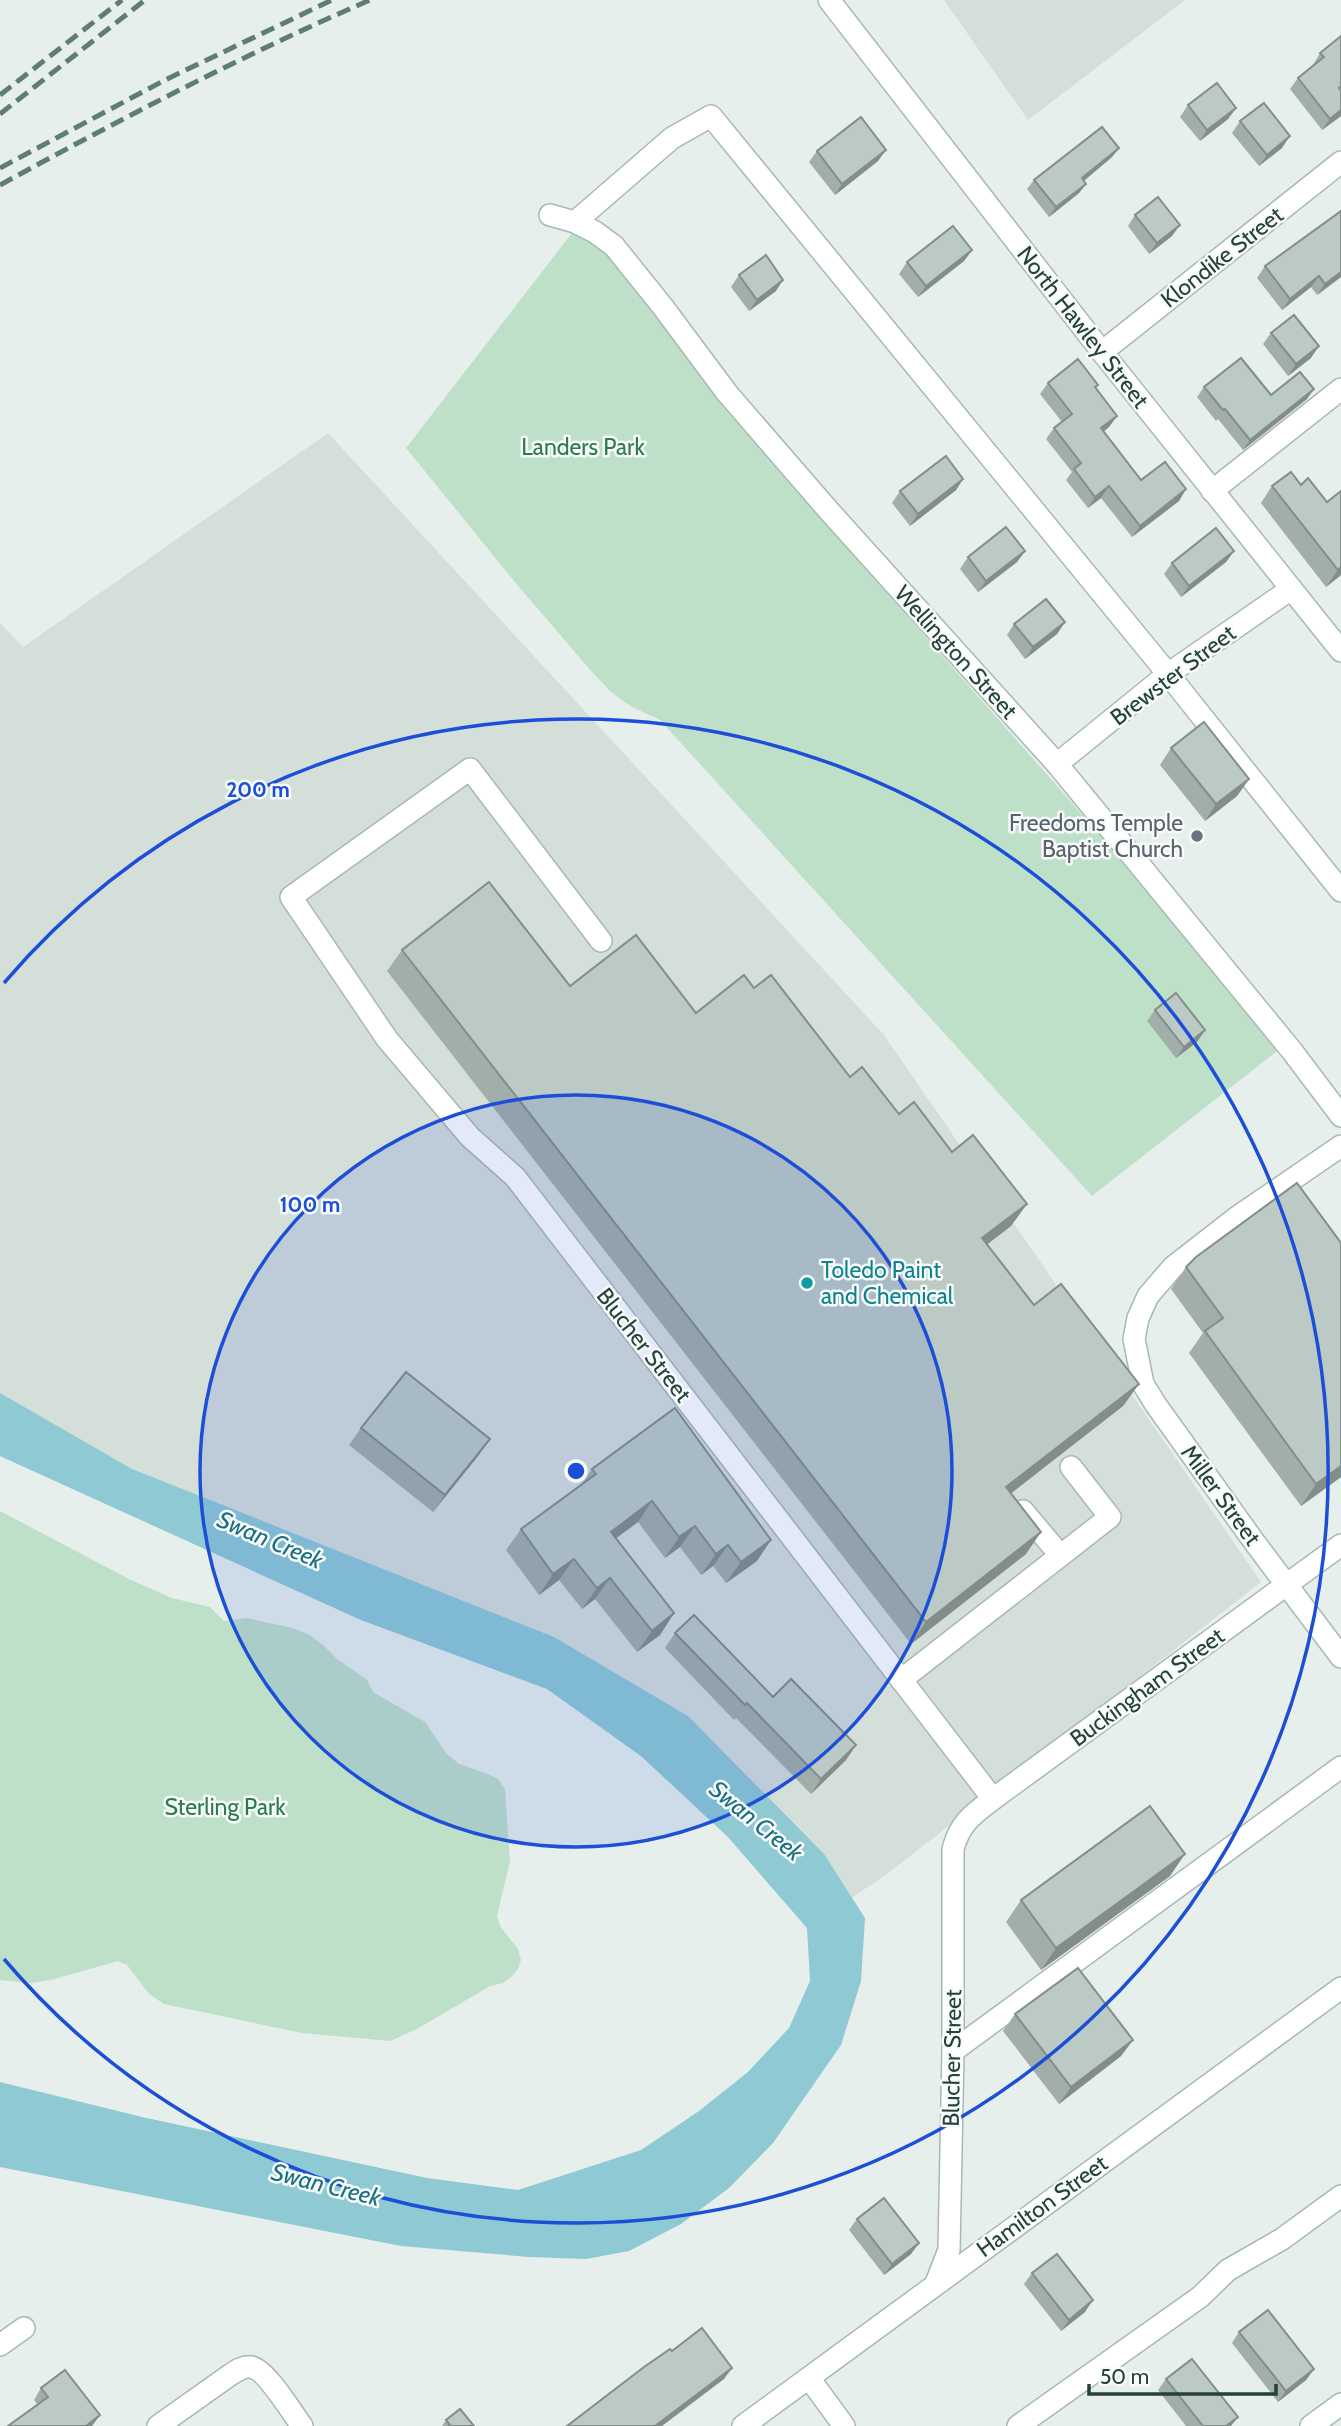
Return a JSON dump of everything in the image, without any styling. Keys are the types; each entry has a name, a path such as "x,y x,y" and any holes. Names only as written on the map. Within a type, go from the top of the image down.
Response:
{"street":[{"name":"North Hawley Street","path":"829,0 1102,352 1291,589 1333,625 1341,651"},
{"path":"575,222 672,138 711,116 1168,674 1341,891"},
{"name":"Klondike Street","path":"1102,352 1341,162"},
{"name":"Wellington Street","path":"551,215 575,222 614,246 727,393 830,512 1057,764 1284,1040 1341,1116"},
{"path":"1212,491 1341,389"},
{"name":"Brewster Street","path":"1057,764 1168,674 1291,589"},
{"name":"Blucher Street","path":"601,941 470,769 291,897 387,1039 470,1137 515,1177 993,1799"},
{"name":"Miller Street","path":"1341,1146 1236,1218 1172,1267 1148,1296 1138,1318 1134,1339 1143,1384 1156,1405 1341,1657"},
{"path":"901,1680 1110,1517 1071,1467"},
{"path":"1018,1504 1060,1555"},
{"name":"Buckingham Street","path":"958,1832 968,1819 993,1799 1341,1545"},
{"path":"953,2051 1341,1767"},
{"name":"Blucher Street","path":"936,2283 949,2250 953,1849 958,1832"},
{"name":"Hamilton Street","path":"743,2426 1341,1988"},
{"path":"1018,2426 1200,2297 1228,2270 1282,2239 1341,2196"},
{"path":"0,2345 24,2328"},
{"path":"158,2426 230,2375 240,2369 252,2367 262,2373 302,2426"},
{"path":"809,2378 844,2426"},
{"path":"1311,2426 1341,2404"}],"shaded area":[{"path":"944,0 1185,0 1028,120"},
{"path":"328,433 884,1035 1261,1582 887,1874 807,1928 728,1837 641,1756 547,1689 361,1620 0,1456 0,623 23,647"}],"green space":[{"name":"Landers Park","path":"575,229 607,250 683,346 723,407 1132,871 1277,1051 1092,1196 660,720 630,706 610,691 592,672 406,448"},
{"name":"Sterling Park","path":"0,1511 131,1580 172,1598 210,1607 224,1621 247,1618 310,1635 367,1680 373,1692 425,1722 446,1753 459,1764 498,1779 505,1789 510,1861 497,1916 500,1926 518,1949 521,1960 511,1977 390,2041 302,2033 164,2004 149,1994 127,1965 118,1961 51,1980 31,1983 0,1980"}],"water":[{"name":"Swan Creek","path":"0,1393 132,1469 554,1637 688,1716 824,1854 865,1918 861,1981 841,2045 773,2143 729,2188 681,2224 629,2251 586,2259 401,2246 0,2167 0,2082 142,2117 427,2178 518,2190 641,2150 699,2111 748,2072 789,2028 810,1981 807,1928 728,1837 641,1756 547,1689 361,1620 0,1456"}],"building":[{"path":"1341,36 1341,110 1330,119 1298,78 1324,57 1320,53"},
{"path":"1217,83 1236,108 1207,130 1188,105"},
{"path":"1264,103 1290,136 1267,155 1240,121"},
{"path":"861,117 886,150 842,184 817,151"},
{"path":"1102,127 1119,148 1082,178 1086,184 1056,207 1034,180"},
{"path":"1158,197 1180,225 1157,243 1135,215"},
{"path":"1341,211 1341,272 1325,284 1319,276 1290,299 1265,266"},
{"path":"953,226 972,250 926,286 907,262"},
{"path":"766,255 783,280 757,300 739,275"},
{"path":"1294,315 1319,346 1296,364 1271,333"},
{"path":"1241,358 1271,395 1300,372 1314,389 1250,440 1204,387"},
{"path":"1078,359 1117,416 1101,428 1141,480 1165,462 1186,489 1140,526 1109,486 1095,497 1074,469 1081,463 1054,428 1072,414 1048,383"},
{"path":"946,456 963,479 918,514 900,491"},
{"path":"1291,472 1301,485 1308,478 1327,502 1341,491 1341,567 1338,570 1272,486"},
{"path":"1006,527 1025,551 986,581 968,557"},
{"path":"1216,528 1234,551 1189,586 1172,563"},
{"path":"1046,599 1065,622 1033,647 1014,624"},
{"path":"1204,722 1249,779 1216,804 1171,748"},
{"name":"Toledo Paint and Chemical","path":"489,882 570,986 636,935 696,1013 744,975 754,988 771,975 850,1077 862,1067 899,1114 914,1102 952,1152 973,1135 1027,1204 982,1238 1034,1305 1061,1284 1139,1384 1006,1487 1041,1532 926,1622 402,950"},
{"path":"1176,993 1205,1030 1184,1047 1155,1010"},
{"path":"1297,1183 1341,1243 1341,1466 1316,1484 1205,1331 1223,1318 1186,1267"},
{"path":"406,1372 490,1439 445,1495 361,1428"},
{"path":"675,1408 771,1540 741,1562 728,1545 716,1554 695,1526 679,1537 652,1501 611,1532 674,1613 652,1631 610,1578 597,1588 574,1559 553,1574 521,1529 596,1474 592,1469"},
{"path":"694,1615 773,1697 791,1679 856,1745 821,1779 675,1633"},
{"path":"1150,1806 1185,1854 1056,1948 1021,1900"},
{"path":"1078,1968 1133,2040 1071,2087 1015,2014"},
{"path":"884,2198 919,2243 892,2264 857,2219"},
{"path":"1057,2254 1093,2300 1069,2320 1032,2273"},
{"path":"1268,2310 1314,2369 1286,2391 1239,2332"},
{"path":"702,2328 732,2368 655,2426 567,2426 644,2367 670,2349 672,2351"},
{"path":"1192,2359 1238,2417 1226,2426 1203,2426 1166,2379"},
{"path":"65,2370 100,2415 86,2426 8,2426 48,2397 41,2388"},
{"path":"460,2409 474,2426 448,2426 450,2425 446,2420"}],"railway":[{"path":"0,95 122,0"},
{"path":"0,114 145,0"},
{"path":"0,168 165,80 332,0"},
{"path":"0,185 183,88 370,0"}],"place":[{"name":"Freedoms Temple Baptist Church","path":"1197,836"},
{"name":"Toledo Paint and Chemical","path":"807,1283"}]}
